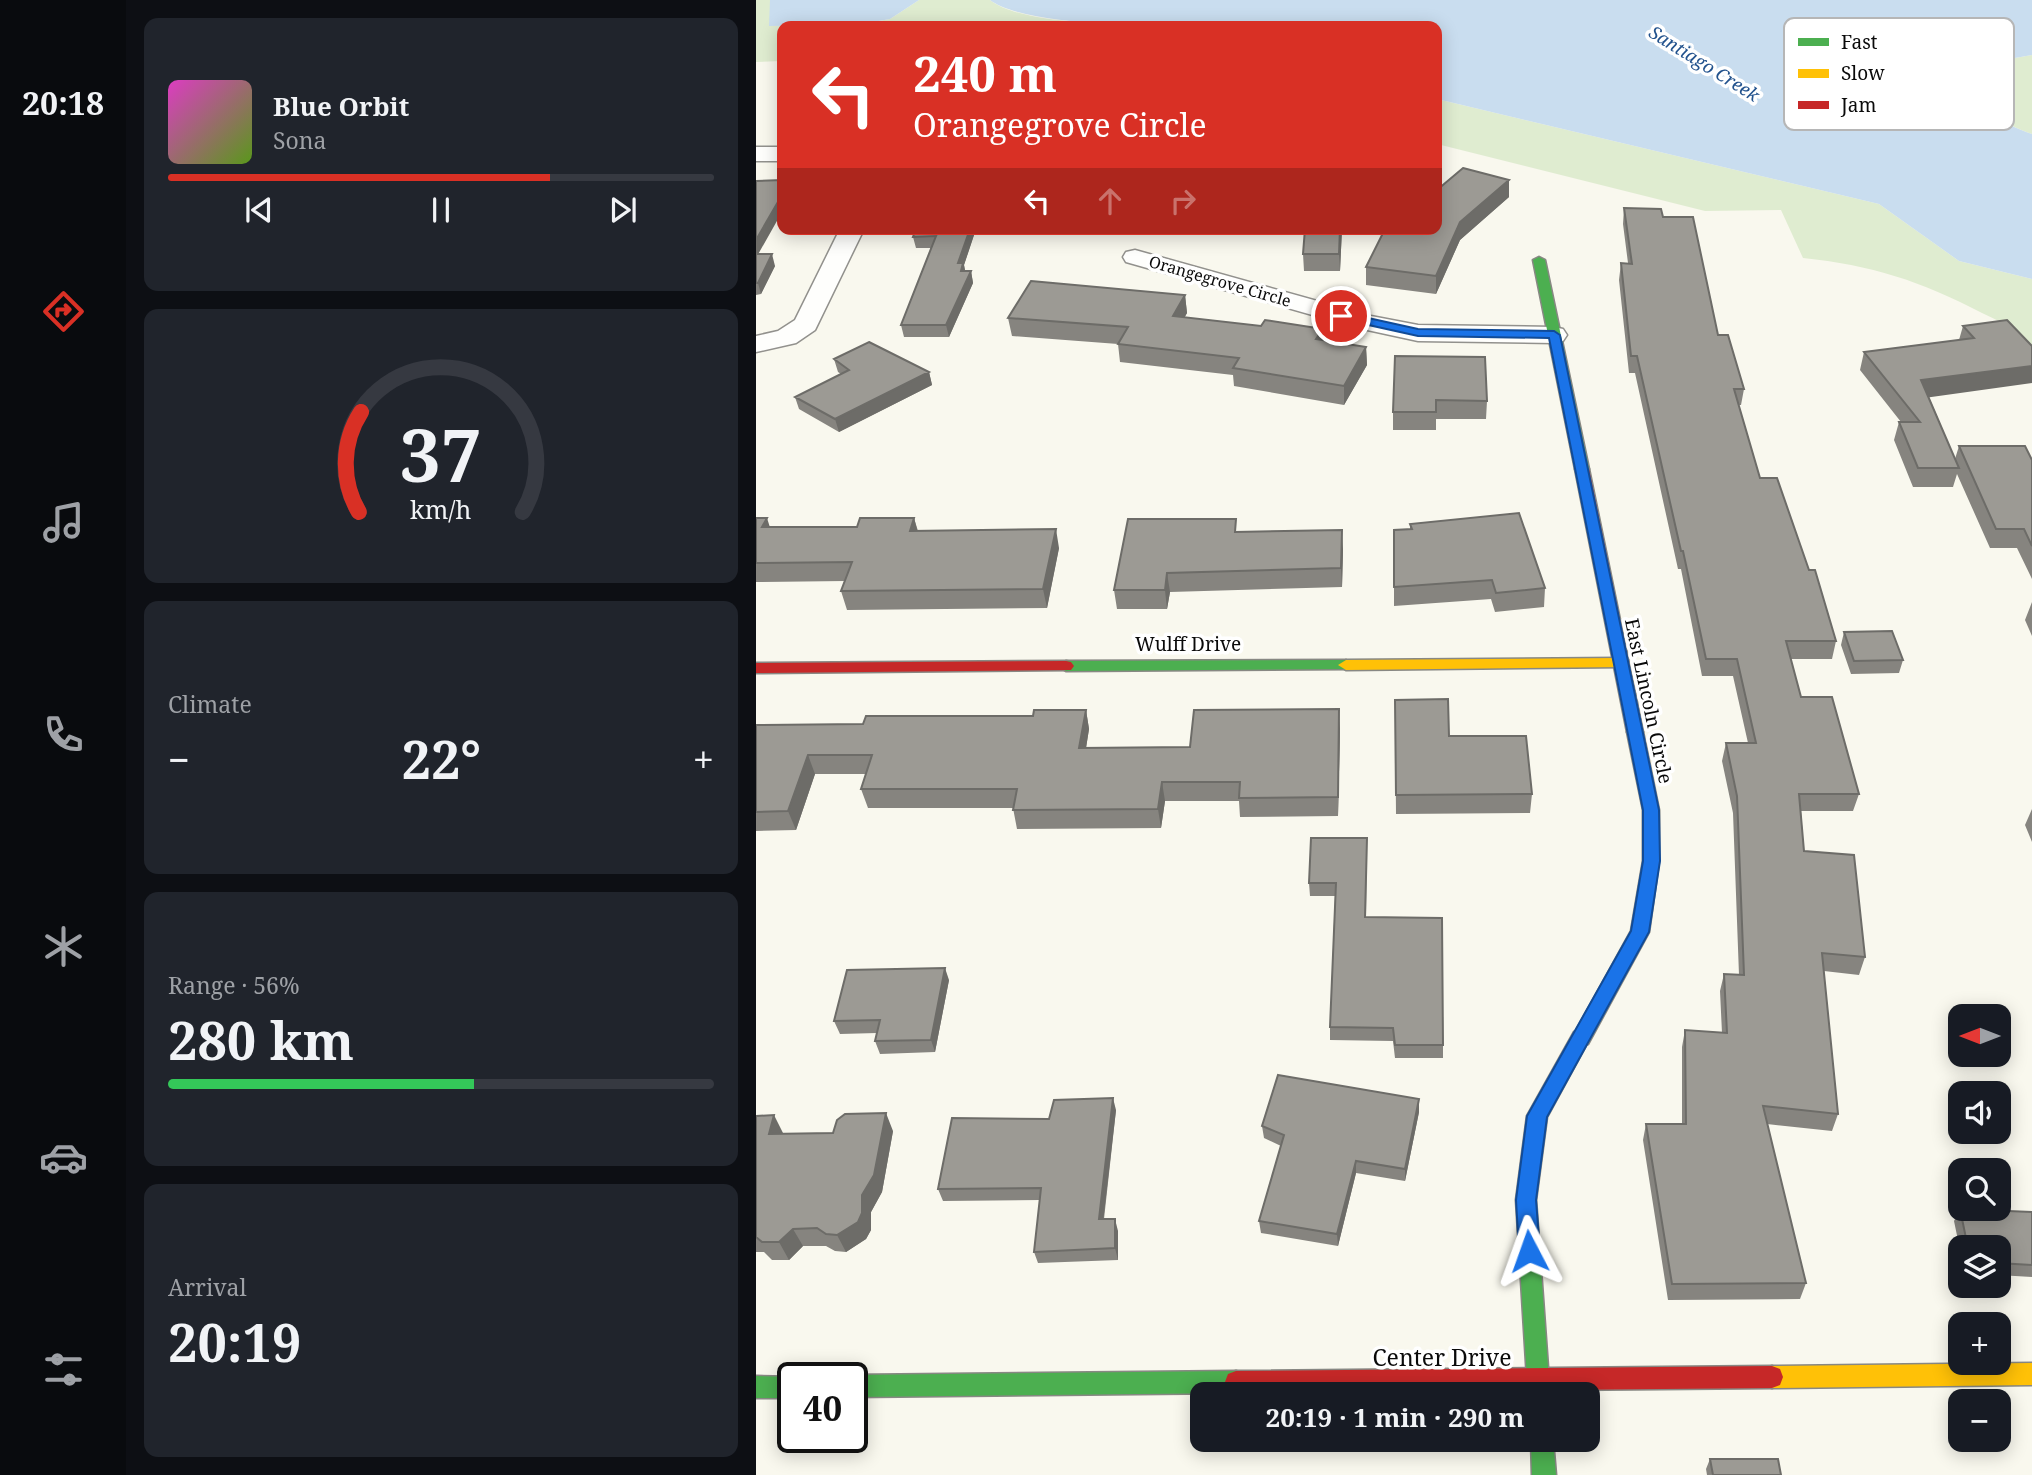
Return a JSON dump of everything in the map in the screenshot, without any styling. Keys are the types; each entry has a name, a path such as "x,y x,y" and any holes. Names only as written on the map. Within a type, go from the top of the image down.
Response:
{"street":[{"path":"756,154 777,154"},
{"path":"756,344 787,337 806,325 849,235"},
{"name":"Orangegrove Circle","path":"1135,257 1367,323 1418,333 1554,335"},
{"name":"East Lincoln Circle","path":"1538,1382 1526,1200 1537,1116 1640,932 1651,861 1651,810 1539,260"},
{"name":"Wulff Drive","path":"756,668 1619,663"},
{"name":"Center Drive","path":"1600,1386 2032,1374"},
{"name":"Center Drive","path":"868,1386 1190,1387"},
{"path":"756,1387 777,1387"},
{"path":"1543,1452 1544,1475"}],"green space":[{"path":"756,0 770,0 770,26 777,26 777,61 756,62"},
{"path":"919,0 990,0 1019,13 1070,21 879,21 890,19"},
{"path":"2032,55 2032,134 2014,127 2014,58"},
{"path":"1442,100 1879,204 1959,261 2032,279 2032,350 2010,327 1916,283 1851,265 1803,258 1781,210 1705,211 1442,145"}],"water":[{"path":"770,0 919,0 890,19 879,21 777,21 777,26 769,26"},
{"name":"Santiago Creek","path":"990,0 2032,0 2032,55 2014,58 2014,18 1784,18 1784,130 2014,130 2014,127 2032,134 2032,279 1959,261 1879,204 1442,100 1442,21 1070,21 1021,13"}],"building":[{"path":"1463,168 1509,180 1460,222 1436,276 1366,267 1382,235 1442,235 1442,186"},
{"path":"777,180 777,204 756,240 756,181"},
{"path":"1624,208 1661,209 1663,217 1693,217 1718,335 1728,335 1744,389 1734,389 1760,478 1777,478 1809,570 1815,570 1836,641 1786,641 1801,697 1832,697 1859,794 1799,794 1804,851 1854,855 1865,957 1822,953 1838,1114 1763,1106 1806,1283 1672,1284 1646,1124 1686,1124 1685,1030 1727,1033 1724,974 1744,975 1737,796 1726,743 1756,743 1737,659 1706,659 1637,356 1631,356 1621,263 1632,264"},
{"path":"914,235 968,235 958,263 963,263 961,271 971,271 946,325 901,325 936,236 913,237"},
{"path":"1305,235 1340,235 1339,254 1303,254"},
{"path":"756,254 772,254 758,283 756,283"},
{"path":"1031,281 1185,295 1173,316 1261,326 1265,320 1323,329 1316,339 1366,347 1344,386 1233,368 1239,358 1118,344 1128,327 1008,318"},
{"path":"2007,320 2032,346 2032,366 1921,380 1959,468 1918,468 1899,422 1920,422 1864,352 1974,338 1963,326"},
{"path":"869,342 929,372 835,419 795,397 849,370 834,359"},
{"path":"1395,356 1485,357 1487,401 1436,400 1436,412 1393,412"},
{"path":"1959,446 2025,446 2032,460 2032,546 2024,529 1996,529"},
{"path":"1519,513 1545,588 1496,593 1492,580 1394,587 1394,530 1412,529 1410,524"},
{"path":"756,518 767,518 762,527 857,527 860,518 914,518 910,531 1056,529 1043,589 841,591 852,562 756,563"},
{"path":"1128,519 1236,519 1235,532 1342,530 1341,568 1167,573 1165,590 1114,590"},
{"path":"1892,631 1903,660 1854,661 1844,632"},
{"path":"1448,699 1449,736 1526,736 1532,794 1396,795 1395,700"},
{"path":"1339,709 1338,797 1239,798 1240,782 1162,782 1158,809 1013,810 1017,789 861,789 872,755 808,755 788,811 756,812 756,725 863,724 866,716 1033,716 1034,710 1086,710 1079,748 1190,747 1194,710"},
{"path":"1311,838 1367,838 1365,917 1442,918 1443,1045 1395,1045 1393,1028 1330,1027 1336,883 1309,883"},
{"path":"945,968 931,1040 875,1041 880,1020 834,1021 847,970"},
{"path":"1278,1075 1419,1099 1405,1169 1356,1161 1337,1234 1259,1221 1284,1135 1262,1126"},
{"path":"1113,1098 1099,1219 1115,1219 1115,1248 1034,1252 1041,1188 938,1189 952,1118 1049,1119 1054,1100"},
{"path":"886,1113 874,1175 862,1195 862,1213 858,1222 837,1235 826,1234 817,1228 793,1229 779,1242 762,1242 756,1237 756,1116 774,1115 769,1134 833,1133 837,1120 845,1114"},
{"path":"2011,1211 2032,1212 2032,1265 2011,1264 2011,1235 1965,1235 1962,1221 2011,1221"},
{"path":"1710,1459 1778,1459 1781,1475 1713,1475"}],"traffic: fast":[{"path":"1539,260 1582,469"},
{"path":"1066,666 1346,665"},
{"path":"1538,1382 1526,1200 1537,1116 1581,1038"},
{"path":"868,1386 1190,1382"},
{"path":"756,1387 777,1387"},
{"path":"1543,1452 1544,1475"}],"traffic: slow":[{"path":"1346,665 1619,663"},
{"path":"1581,1038 1640,932 1651,861 1651,810 1635,732"},
{"path":"1772,1377 2032,1374"}],"traffic: jam":[{"path":"1582,469 1635,732"},
{"path":"756,668 1066,666"},
{"path":"1236,1382 1772,1377"}],"route":[{"path":"1341,316 1418,333 1554,335 1651,810 1651,861 1640,932 1537,1116 1526,1200 1529,1251"}]}
